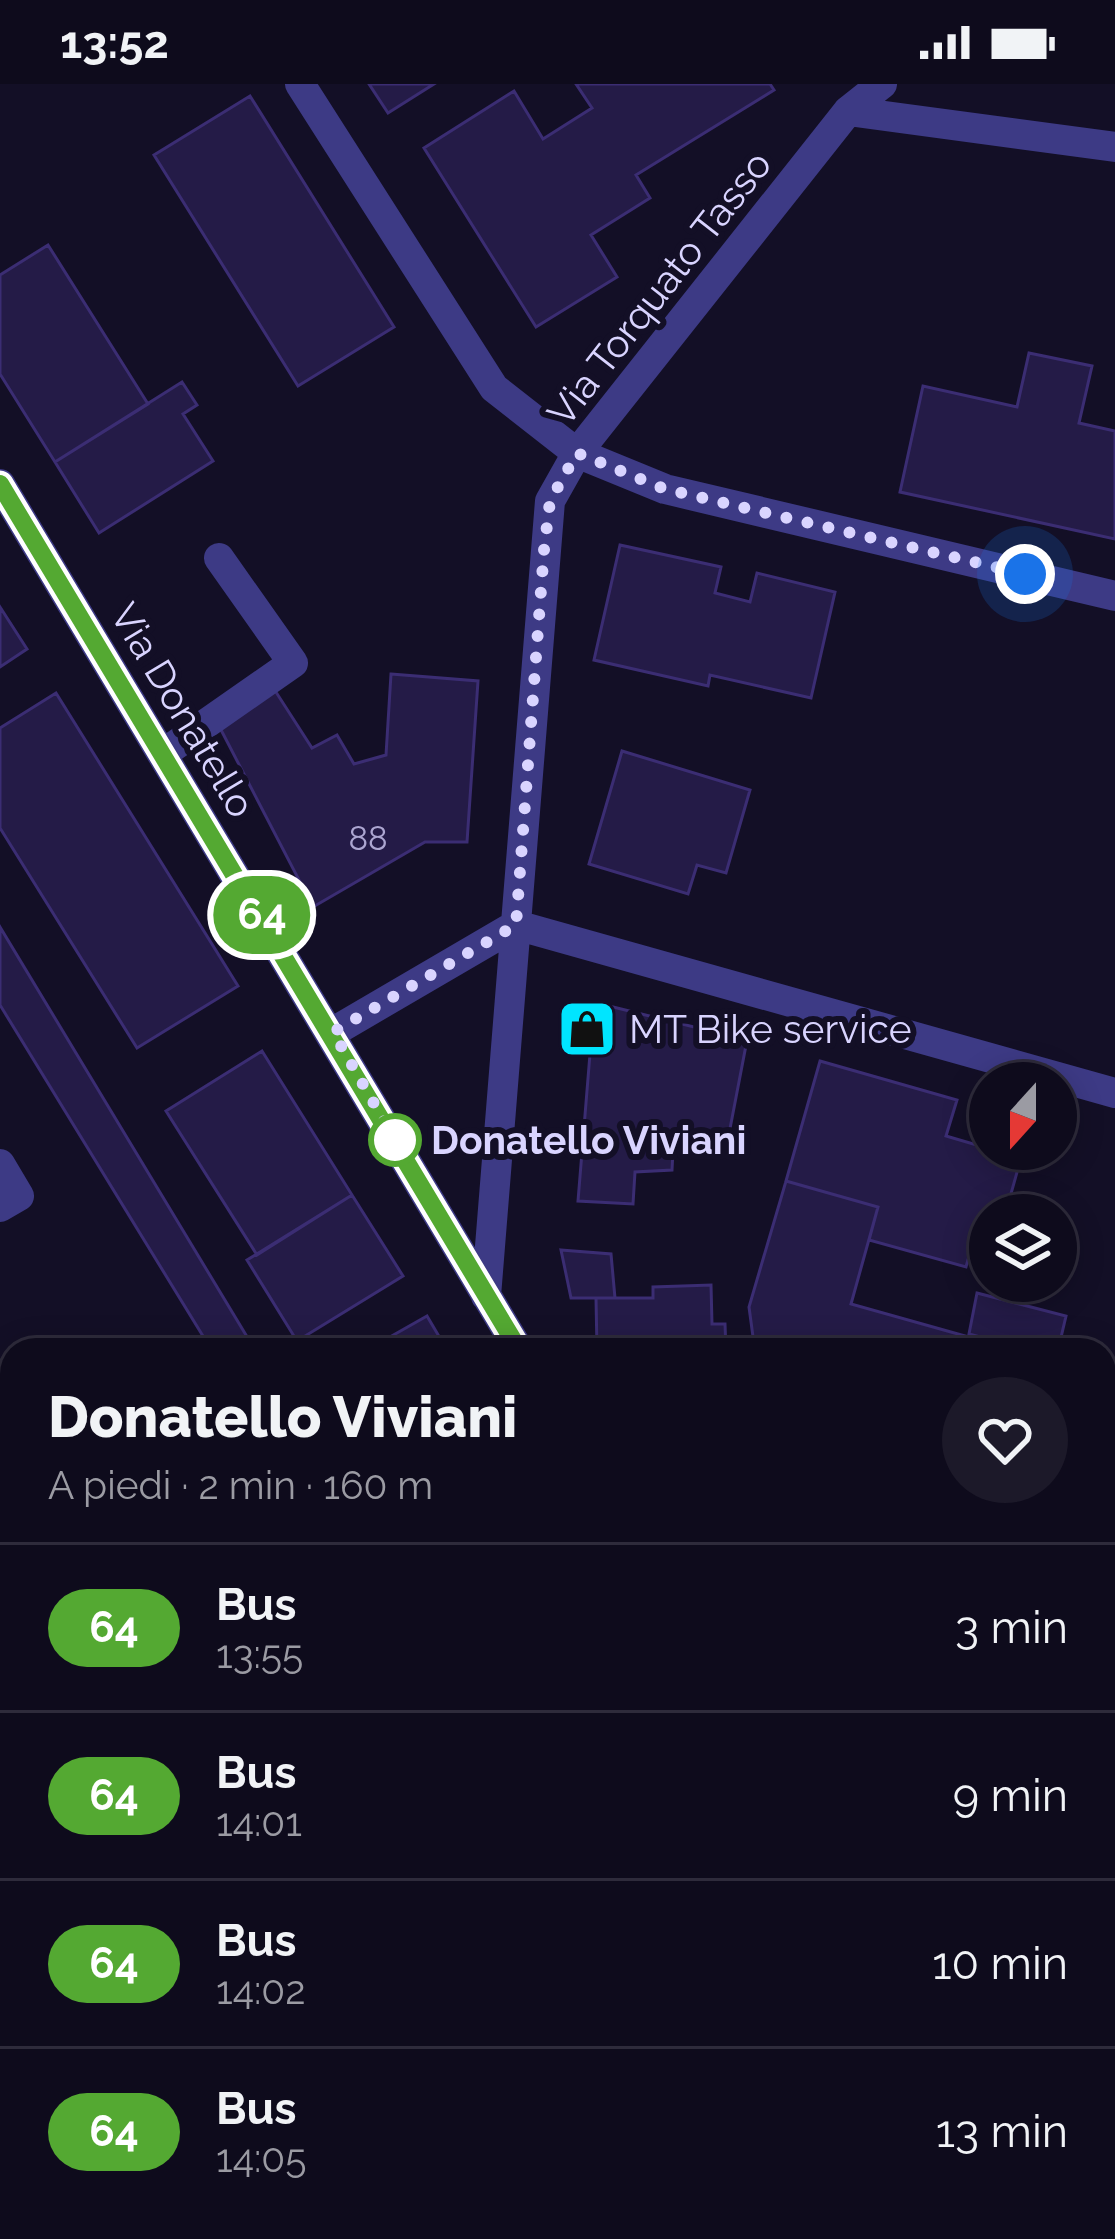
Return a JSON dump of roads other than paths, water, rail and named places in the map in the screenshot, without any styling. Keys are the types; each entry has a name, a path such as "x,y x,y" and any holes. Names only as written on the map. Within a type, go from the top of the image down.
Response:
{"street":[{"path":"300,84 494,388 577,453 665,489 1115,596"},
{"path":"859,95 1115,148"},
{"name":"Via Torquato Tasso","path":"486,1296 550,501 577,453 859,95"},
{"name":"Via Donatello","path":"0,484 333,1032 512,1338"},
{"path":"164,753 292,663 219,558"},
{"path":"333,1032 516,925 1115,1093"},
{"path":"0,1164 19,1196 0,1207"}],"place":[{"name":"MT Bike service","path":"587,1029"},
{"name":"Donatello Viviani","path":"395,1140"}]}
